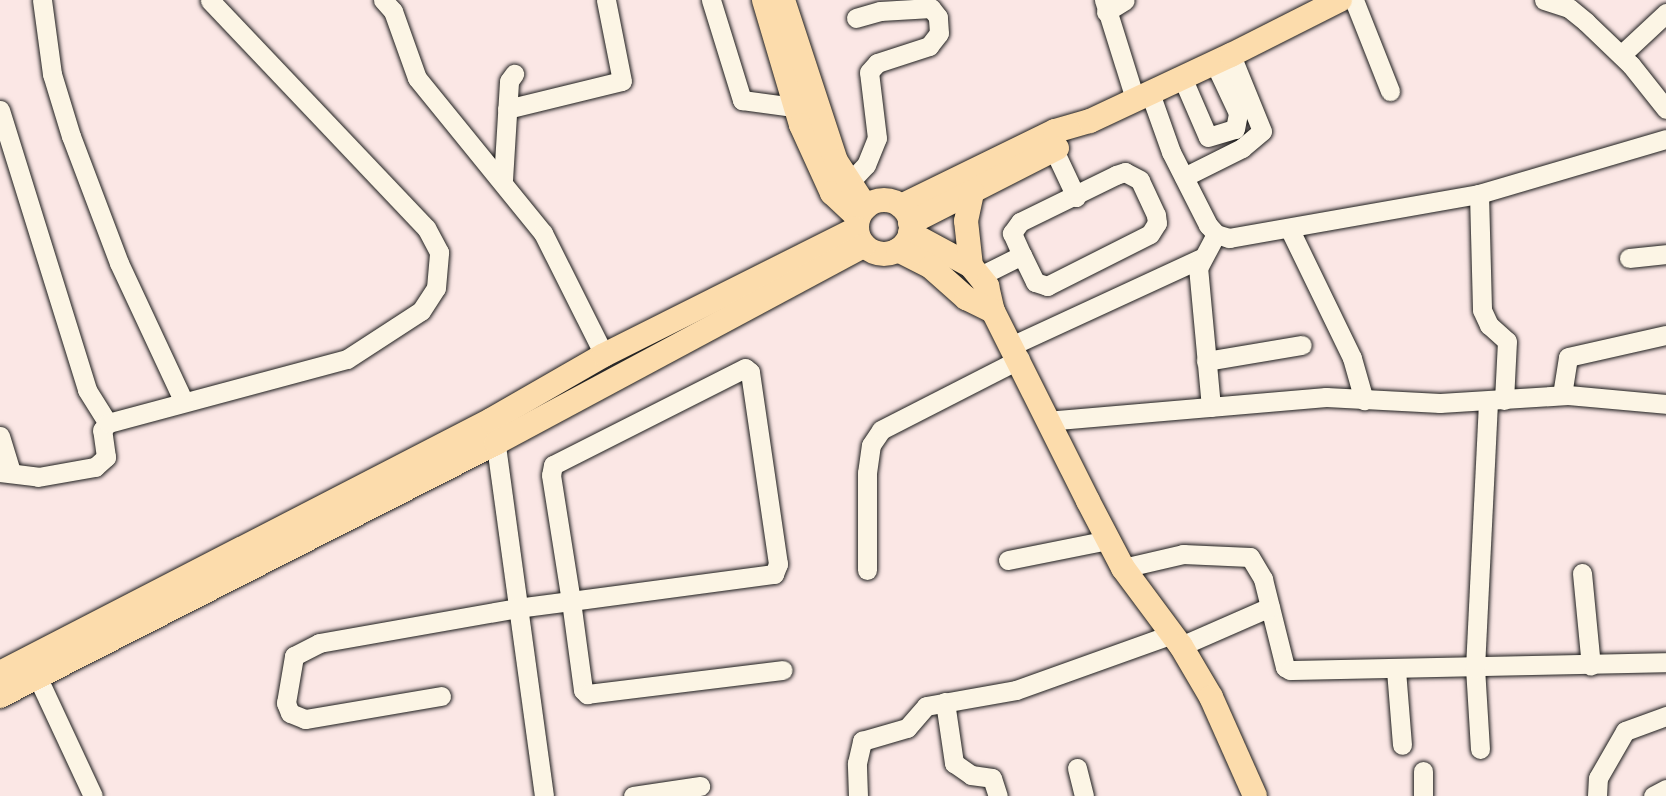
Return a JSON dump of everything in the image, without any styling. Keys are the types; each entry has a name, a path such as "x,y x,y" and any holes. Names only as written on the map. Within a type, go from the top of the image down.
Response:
{"main road":[{"path":"764,0 794,107 832,192 861,225 881,254 905,228 1055,131 1090,121 1223,59 1340,0"},
{"path":"783,0 825,132 848,184 861,225"},
{"path":"905,228 1054,150 1090,121"},
{"path":"972,191 966,221 976,271 993,311 1017,352 1046,421 1123,568 1176,641 1211,697 1255,796"},
{"path":"0,696 494,431 861,225 883,200 931,267 966,298 993,311"},
{"path":"0,673 494,431 604,355 861,225"},
{"path":"905,228 976,271"}],"street":[{"path":"42,0 52,74 71,136 119,263 183,400"},
{"path":"0,436 6,472 38,477 95,467 106,457 102,430 108,423 183,400 348,359 421,311 436,288 440,268 439,251 426,228 300,100 210,0"},
{"path":"383,0 393,11 417,78 503,180 543,233 604,355"},
{"path":"507,108 622,81 606,0"},
{"path":"711,0 742,100 794,107"},
{"path":"1125,0 1105,6 1142,96 1216,234 1230,238 1479,194 1666,138"},
{"path":"1354,0 1390,91"},
{"path":"1544,0 1569,8 1620,55 1666,109"},
{"path":"848,184 866,165 877,138 869,72 877,63 929,46 939,33 938,17 931,8 880,11 856,18"},
{"path":"1620,55 1666,13"},
{"path":"1182,77 1204,132 1217,137 1239,121 1223,59"},
{"path":"1184,177 1242,148 1262,131 1223,59"},
{"path":"503,180 509,81 514,74"},
{"path":"0,110 87,390 108,423"},
{"path":"1054,150 1076,197"},
{"path":"1133,174 1156,215 1155,229 1046,286 1035,282 1022,255 1013,240 1014,226 1116,175 1133,174"},
{"path":"1479,194 1482,310 1489,326 1507,341 1496,401 1475,668 1480,749"},
{"path":"1289,228 1352,358 1364,400"},
{"path":"867,570 867,473 871,444 881,430 1017,352 1199,259 1216,234"},
{"path":"1629,258 1666,254"},
{"path":"976,271 1022,255"},
{"path":"1199,259 1211,407"},
{"path":"1562,396 1568,356 1666,335"},
{"path":"1206,361 1302,345"},
{"path":"441,696 305,719 290,713 286,703 294,656 302,649 517,608 571,601 774,574 778,564 750,372 745,368 553,465 571,601 587,694 783,670"},
{"path":"1046,421 1326,397 1364,400 1496,401 1562,396 1666,404"},
{"path":"494,431 544,796"},
{"path":"1008,559 1108,540"},
{"path":"1123,568 1183,554 1250,557 1264,579 1285,667 1290,670 1591,666 1666,662"},
{"path":"1582,573 1591,666"},
{"path":"858,796 857,763 862,741 907,728 926,706 1016,690 1176,641 1270,607"},
{"path":"1396,670 1402,745"},
{"path":"37,676 93,796"},
{"path":"945,702 954,763 971,775 992,778 998,796"},
{"path":"1597,796 1598,778 1625,731 1666,716"},
{"path":"1077,768 1084,796"},
{"path":"1423,771 1423,796"},
{"path":"633,796 700,786"},
{"path":"1653,796 1666,789"}]}
